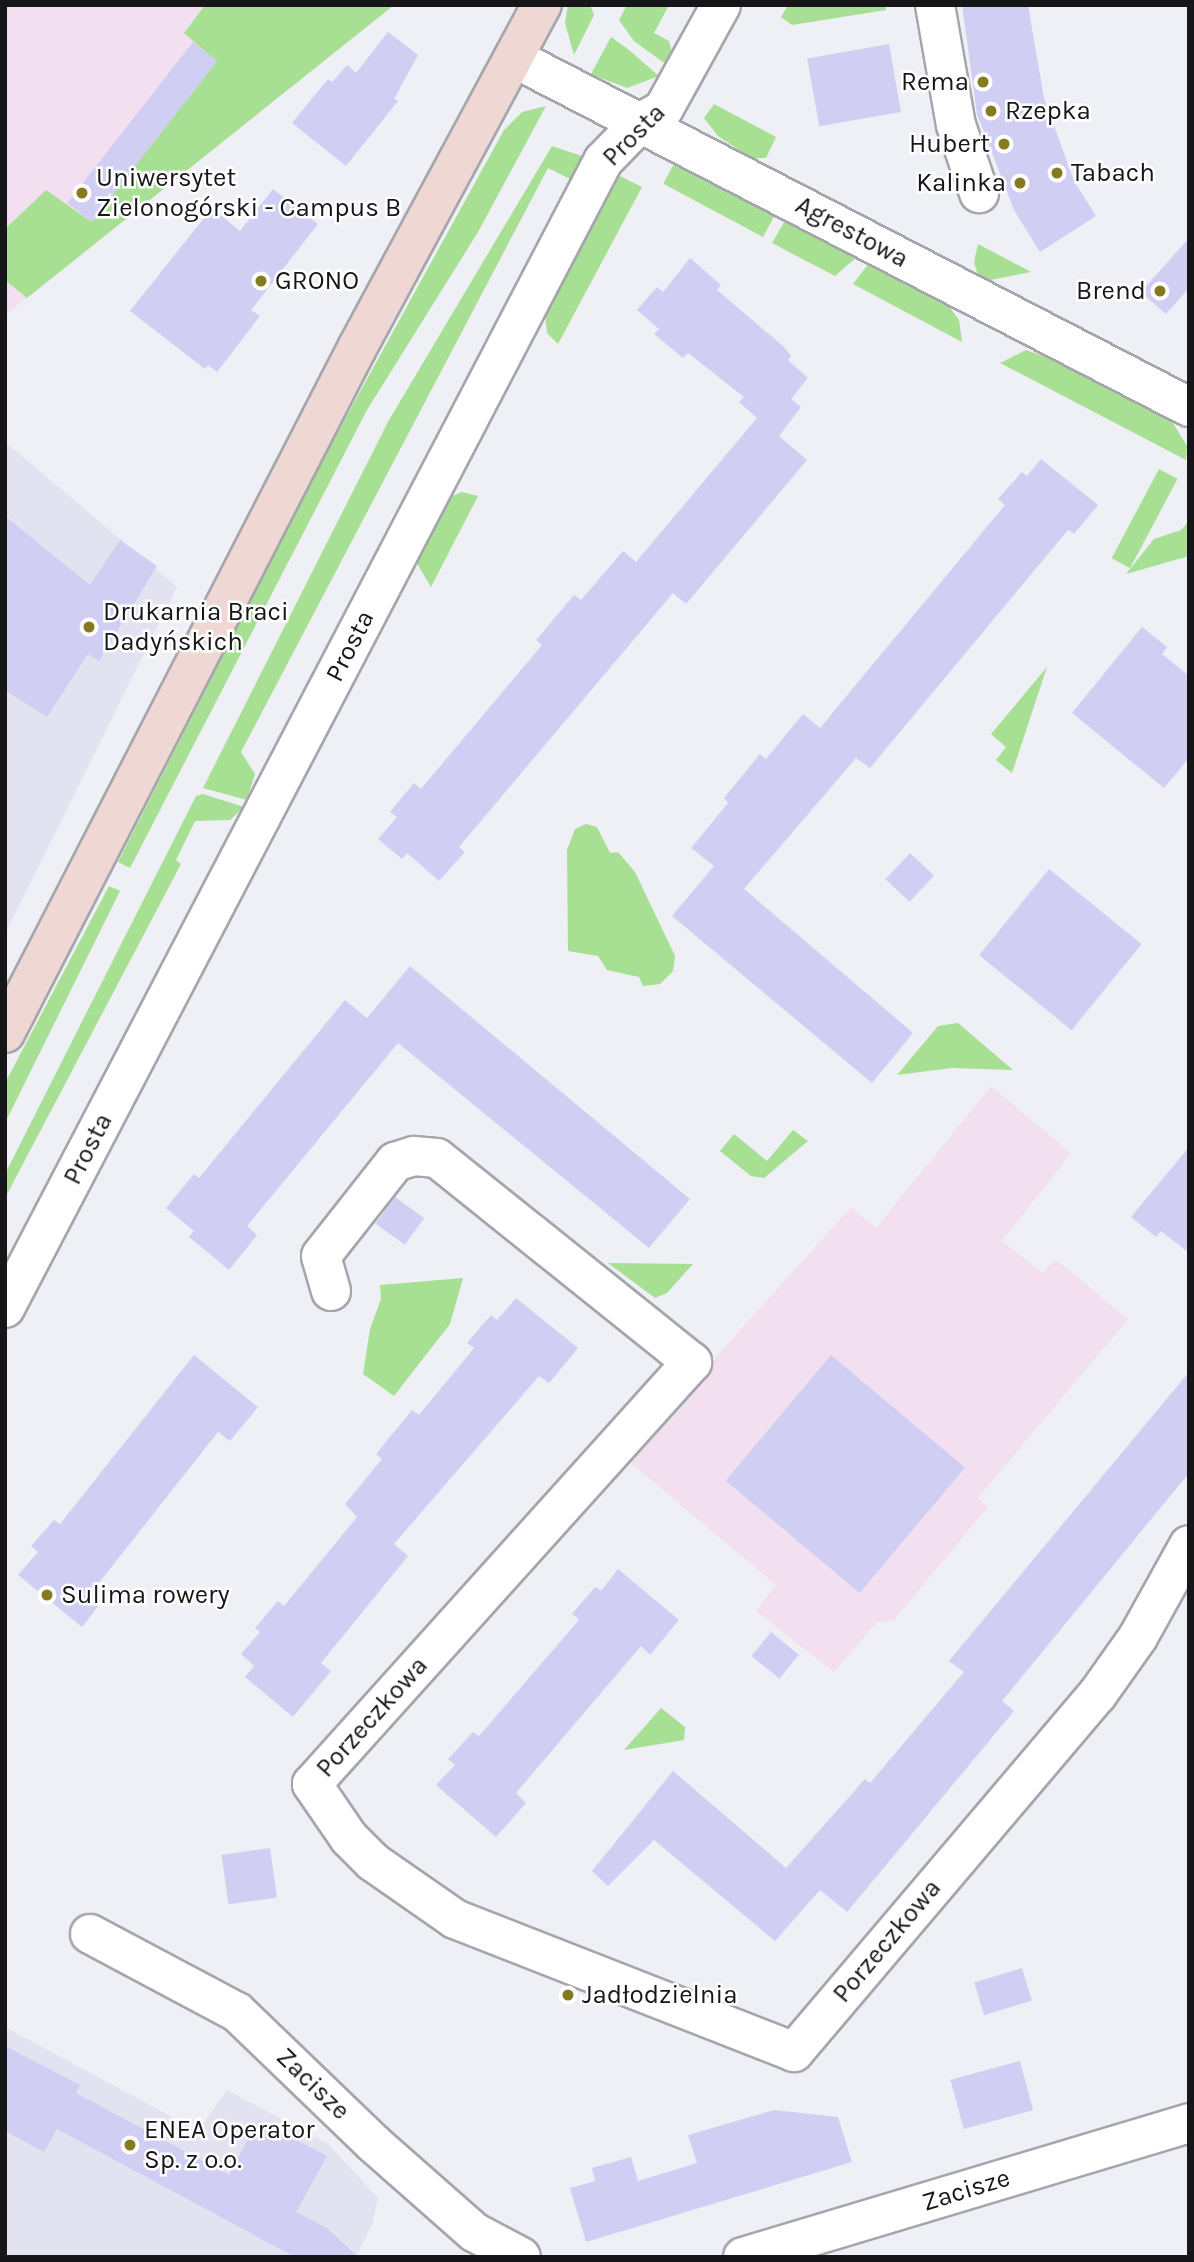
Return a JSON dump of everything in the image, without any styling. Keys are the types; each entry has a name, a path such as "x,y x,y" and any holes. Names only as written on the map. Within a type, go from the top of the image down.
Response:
{"street":[{"path":"5,1033 350,360 542,5"},
{"name":"Prosta","path":"5,1308 603,161 640,122 663,110 721,5"},
{"path":"935,5 956,125 979,193"},
{"name":"Agrestowa","path":"514,58 1189,407"},
{"name":"Porzeczkowa","path":"331,1291 321,1256 395,1162 414,1156 437,1158 692,1362 312,1784 349,1838 373,1862 455,1919 794,2052 1097,1695 1138,1637 1189,1545"},
{"name":"Zacisze","path":"90,1934 237,2012 373,2143 474,2232 521,2257"},
{"name":"Zacisze","path":"743,2257 1189,2123"}],"shaded area":[{"name":"Uniwersytet Zielonogórski - Campus B","path":"5,5 394,5 5,315"},
{"path":"5,442 177,587 5,934"},
{"path":"991,1086 1071,1153 1002,1241 1043,1273 1055,1259 1128,1319 978,1498 988,1507 894,1620 876,1623 834,1672 756,1611 776,1585 625,1458 851,1207 876,1228"},
{"name":"ENEA Operator Sp. z o.o.","path":"5,2027 198,2131 227,2090 328,2144 378,2198 372,2225 356,2257 5,2257"}],"green space":[{"path":"205,5 394,5 27,298 5,280 5,229 46,190 89,220 216,61 184,33"},
{"path":"568,5 590,5 594,15 574,55 565,23"},
{"path":"627,5 669,5 654,33 669,41 673,57 667,65 634,41 619,20"},
{"path":"788,5 886,5 886,10 792,25 781,17"},
{"path":"611,37 659,76 627,88 591,74"},
{"path":"714,104 776,137 766,158 751,158 718,136 704,118"},
{"path":"546,106 478,232 367,410 130,868 118,862 323,459 504,130 522,112"},
{"path":"552,146 585,157 572,180 548,168 241,752 255,774 247,800 203,788 389,420"},
{"path":"676,160 776,213 763,237 663,184"},
{"path":"618,175 642,187 558,344 547,333 545,314"},
{"path":"786,219 858,256 835,276 772,243"},
{"path":"978,244 1031,272 985,281 978,276 974,262"},
{"path":"869,263 948,305 959,320 962,342 853,284"},
{"path":"1026,350 1060,362 1173,423 1187,446 1186,460 1000,363"},
{"path":"1159,469 1178,479 1130,568 1112,558"},
{"path":"462,492 478,496 431,587 415,560 448,498"},
{"path":"1189,521 1189,556 1126,574 1154,539 1181,530"},
{"path":"1047,667 1012,773 996,760 1006,747 991,734"},
{"path":"203,794 244,807 230,820 195,821 176,860 181,864 5,1198 5,1174 196,796"},
{"path":"586,824 597,827 610,853 618,852 635,872 675,956 673,971 660,984 643,986 639,977 607,970 598,956 568,951 567,850 575,829"},
{"path":"109,886 120,891 5,1123 5,1083"},
{"path":"958,1023 1013,1070 952,1068 897,1075 938,1026"},
{"path":"793,1130 808,1141 764,1178 751,1176 720,1151 734,1134 767,1161"},
{"path":"608,1263 693,1264 667,1293 655,1298"},
{"path":"463,1278 450,1324 394,1396 363,1374 370,1329 381,1299 380,1285"},
{"path":"661,1708 685,1727 684,1740 624,1750"}],"building":[{"path":"962,5 1028,5 1044,98 1074,181 1096,216 1040,252 1014,210 977,114"},
{"path":"388,32 418,55 394,99 398,101 346,166 292,123 328,79 332,82 347,65 356,73"},
{"path":"193,42 217,61 92,222 67,203"},
{"path":"889,44 901,112 819,126 807,58"},
{"path":"273,189 318,224 251,310 260,316 217,372 208,365 205,369 130,311 212,208 240,231"},
{"path":"1189,238 1189,288 1166,314 1141,292"},
{"path":"690,258 721,285 717,290 783,346 791,356 788,360 808,378 791,399 801,407 779,436 807,460 686,604 673,593 459,847 465,852 439,881 407,853 402,859 378,839 397,817 390,812 414,783 421,789 542,645 536,640 574,595 581,600 623,551 636,562 757,418 739,402 744,397 688,353 683,358 654,334 659,329 637,310 657,287 663,292"},
{"path":"1041,459 1098,505 1074,534 1068,530 870,768 856,758 744,889 913,1033 872,1083 672,916 714,866 691,848 728,803 724,798 760,754 766,759 803,714 820,728 1005,505 998,499 1022,472 1027,476"},
{"name":"Drukarnia Braci Dadyńskich","path":"5,516 90,585 120,540 157,566 99,661 88,654 47,717 5,690"},
{"path":"1142,627 1167,647 1162,654 1189,676 1189,758 1164,788 1072,713"},
{"path":"910,853 934,876 910,902 885,879"},
{"path":"1049,869 1141,944 1072,1030 979,955"},
{"path":"410,966 690,1199 649,1248 398,1043 247,1226 257,1235 229,1270 189,1237 194,1231 166,1208 194,1174 199,1178 345,1000 367,1018"},
{"path":"1189,1147 1189,1253 1161,1231 1156,1237 1131,1217"},
{"path":"395,1197 424,1218 405,1245 376,1224"},
{"path":"516,1298 578,1348 549,1383 539,1376 394,1544 408,1556 321,1663 331,1671 293,1717 245,1677 254,1666 241,1654 260,1632 255,1628 278,1601 284,1606 357,1517 345,1504 382,1459 376,1454 412,1410 419,1415 474,1348 467,1343 491,1315 497,1320"},
{"path":"194,1355 258,1407 230,1441 218,1432 98,1584 109,1592 82,1627 18,1575 38,1552 31,1546 54,1520 60,1524"},
{"path":"831,1355 965,1467 860,1593 726,1481"},
{"path":"1189,1372 1189,1473 1002,1701 1014,1711 847,1912 820,1890 775,1941 654,1840 608,1886 592,1871 673,1771 786,1868 865,1779 870,1783 964,1672 949,1661"},
{"path":"618,1569 679,1620 650,1655 641,1646 516,1793 526,1803 496,1837 436,1785 455,1765 448,1759 473,1732 479,1736 579,1620 572,1614 595,1587 601,1591"},
{"path":"771,1632 799,1655 779,1679 751,1656"},
{"path":"270,1848 277,1898 228,1904 221,1855"},
{"path":"1022,1968 1032,2001 984,2015 974,1983"},
{"name":"ENEA Operator Sp. z o.o.","path":"5,2046 80,2085 76,2093 229,2175 258,2120 327,2156 296,2212 327,2228 358,2257 295,2257 57,2129 44,2152 5,2131"},
{"path":"1020,2061 1033,2110 964,2129 950,2080"},
{"path":"774,2110 838,2117 852,2162 586,2242 570,2188 595,2181 592,2168 631,2157 638,2181 697,2163 688,2135"}],"place":[{"name":"Rema","path":"983,82"},
{"name":"Rzepka","path":"991,111"},
{"name":"Hubert","path":"1004,144"},
{"name":"Tabach","path":"1057,173"},
{"name":"Kalinka","path":"1020,183"},
{"name":"Uniwersytet Zielonogórski - Campus B","path":"82,193"},
{"name":"GRONO","path":"261,281"},
{"name":"Brend","path":"1160,291"},
{"name":"Drukarnia Braci Dadyńskich","path":"89,627"},
{"name":"Sulima rowery","path":"47,1595"},
{"name":"Jadłodzielnia","path":"568,1995"},
{"name":"ENEA Operator Sp. z o.o.","path":"130,2145"}]}
